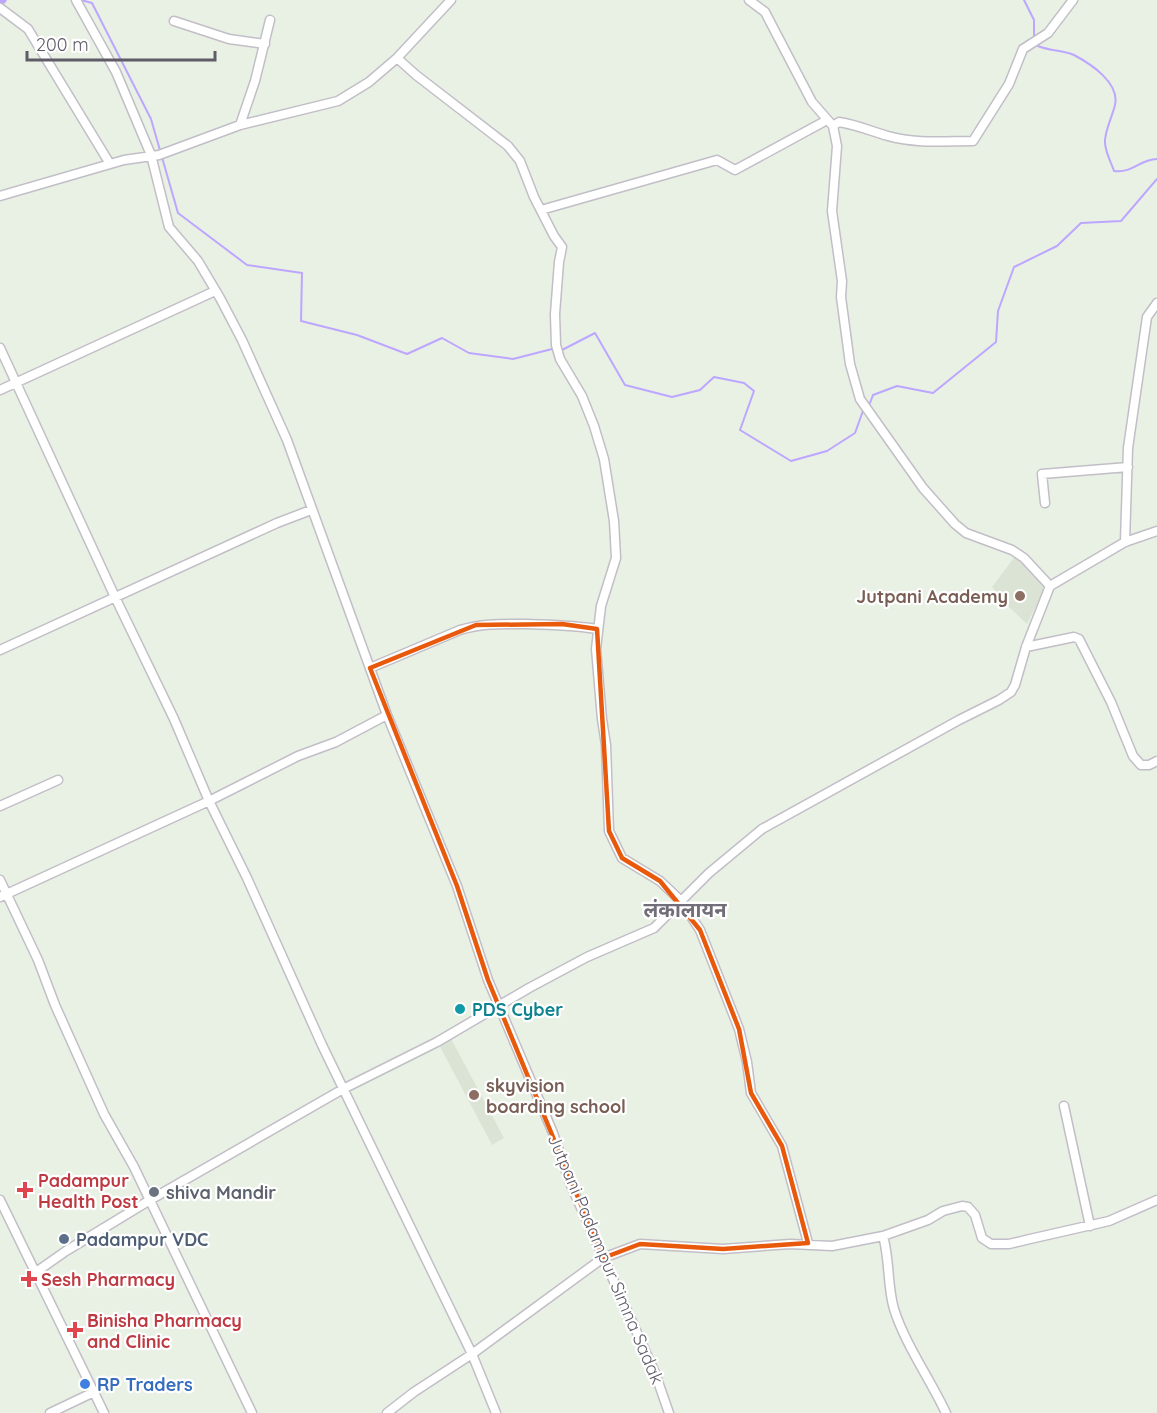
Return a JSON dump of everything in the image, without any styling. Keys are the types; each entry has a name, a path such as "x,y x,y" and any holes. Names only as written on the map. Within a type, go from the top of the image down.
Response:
{"street":[{"path":"0,650 277,523 311,510 287,440 242,340 198,261 169,227 151,155 116,72 76,0"},
{"path":"0,196 110,164 163,154 240,125 338,101 369,82 397,58 451,0"},
{"path":"749,0 765,12 812,102 830,123 837,146 831,211 842,281 841,297 850,363 860,399 923,488 955,524 966,533 1012,550 1024,558 1050,586"},
{"path":"541,210 717,160 735,170 830,123 849,124 889,136 919,141 973,141 1009,84 1023,49 1048,33 1073,0"},
{"path":"0,8 28,29 110,164"},
{"path":"240,125 255,81 270,20"},
{"path":"174,21 230,39 265,44"},
{"path":"397,58 508,146 520,161 541,210 562,247 555,314 556,345 560,359 582,396 594,426 604,459 614,520 616,558 601,606 596,649 606,745 609,831 622,858 660,881 680,900 700,930 739,1029 751,1092 782,1146 808,1243"},
{"path":"0,390 215,291"},
{"path":"1125,542 1128,448 1144,331 1147,317 1157,303"},
{"path":"0,348 344,1089 472,1354 496,1413"},
{"path":"1045,503 1042,474 1128,467"},
{"name":"Jutpani Padampur Simna Sadak","path":"311,510 387,715 457,886 488,980 553,1132 570,1183 655,1373 669,1413"},
{"path":"36,1272 150,1200 344,1089 437,1042 587,957 654,928 709,873 762,829 1011,692 1050,586 1125,542 1157,531"},
{"path":"370,668 476,625 492,623 562,624 597,629"},
{"path":"1026,647 1074,637 1079,639 1111,702 1133,756 1141,765 1149,765 1157,761"},
{"path":"3,896 209,801 267,771 336,742 387,715"},
{"path":"0,806 58,780"},
{"path":"0,880 3,896 38,960 64,1026 104,1114 134,1167 252,1413"},
{"path":"1064,1106 1090,1226"},
{"path":"0,1200 104,1413"},
{"path":"387,1413 603,1258 640,1244 723,1248 808,1243 832,1246 883,1236 928,1220 943,1211 962,1206 968,1207 975,1215 982,1238 991,1244 1009,1244 1109,1221 1157,1200"},
{"path":"883,1236 888,1257 894,1309 946,1413"},
{"path":"50,1413 94,1392"}],"highlighted area":[{"path":"562,624 597,629 609,831 622,858 660,881 700,930 739,1029 751,1093 782,1146 808,1243 723,1249 640,1244 603,1258 488,980 457,886 370,668 476,625"}],"shaded area":[{"name":"Jutpani Academy","path":"1016,555 1047,584 1027,624 992,587"},
{"name":"skyvision boarding school","path":"448,1033 504,1138 492,1145 436,1039"}],"waterway":[{"path":"81,0 92,3 151,119 178,213 247,265 302,273 301,321 357,335 407,354 442,338 469,353 513,359 552,349"},
{"path":"1024,0 1034,20 1034,40"},
{"path":"1038,46 1074,55 1096,69 1109,82 1113,89 1115,105 1105,144 1114,171 1126,170 1157,159"},
{"path":"870,403 873,395 897,386 933,393 996,342 998,311 1014,267 1057,246 1081,223 1121,221 1157,179"},
{"path":"562,350 595,333 625,385 672,397 700,390 714,377 744,383 754,391 740,430 791,461 827,451 855,433 864,408"}],"place":[{"name":"Jutpani Academy","path":"1020,596"},
{"name":"PDS Cyber","path":"460,1009"},
{"name":"skyvision boarding school","path":"474,1095"},
{"name":"Padampur Health Post","path":"25,1190"},
{"name":"shiva Mandir","path":"154,1192"},
{"name":"Padampur VDC","path":"64,1239"},
{"name":"Sesh Pharmacy","path":"29,1279"},
{"name":"Binisha Pharmacy and Clinic","path":"75,1330"},
{"name":"RP Traders","path":"85,1384"}],"district":[{"name":"लंकालायन","path":"685,909"}]}
